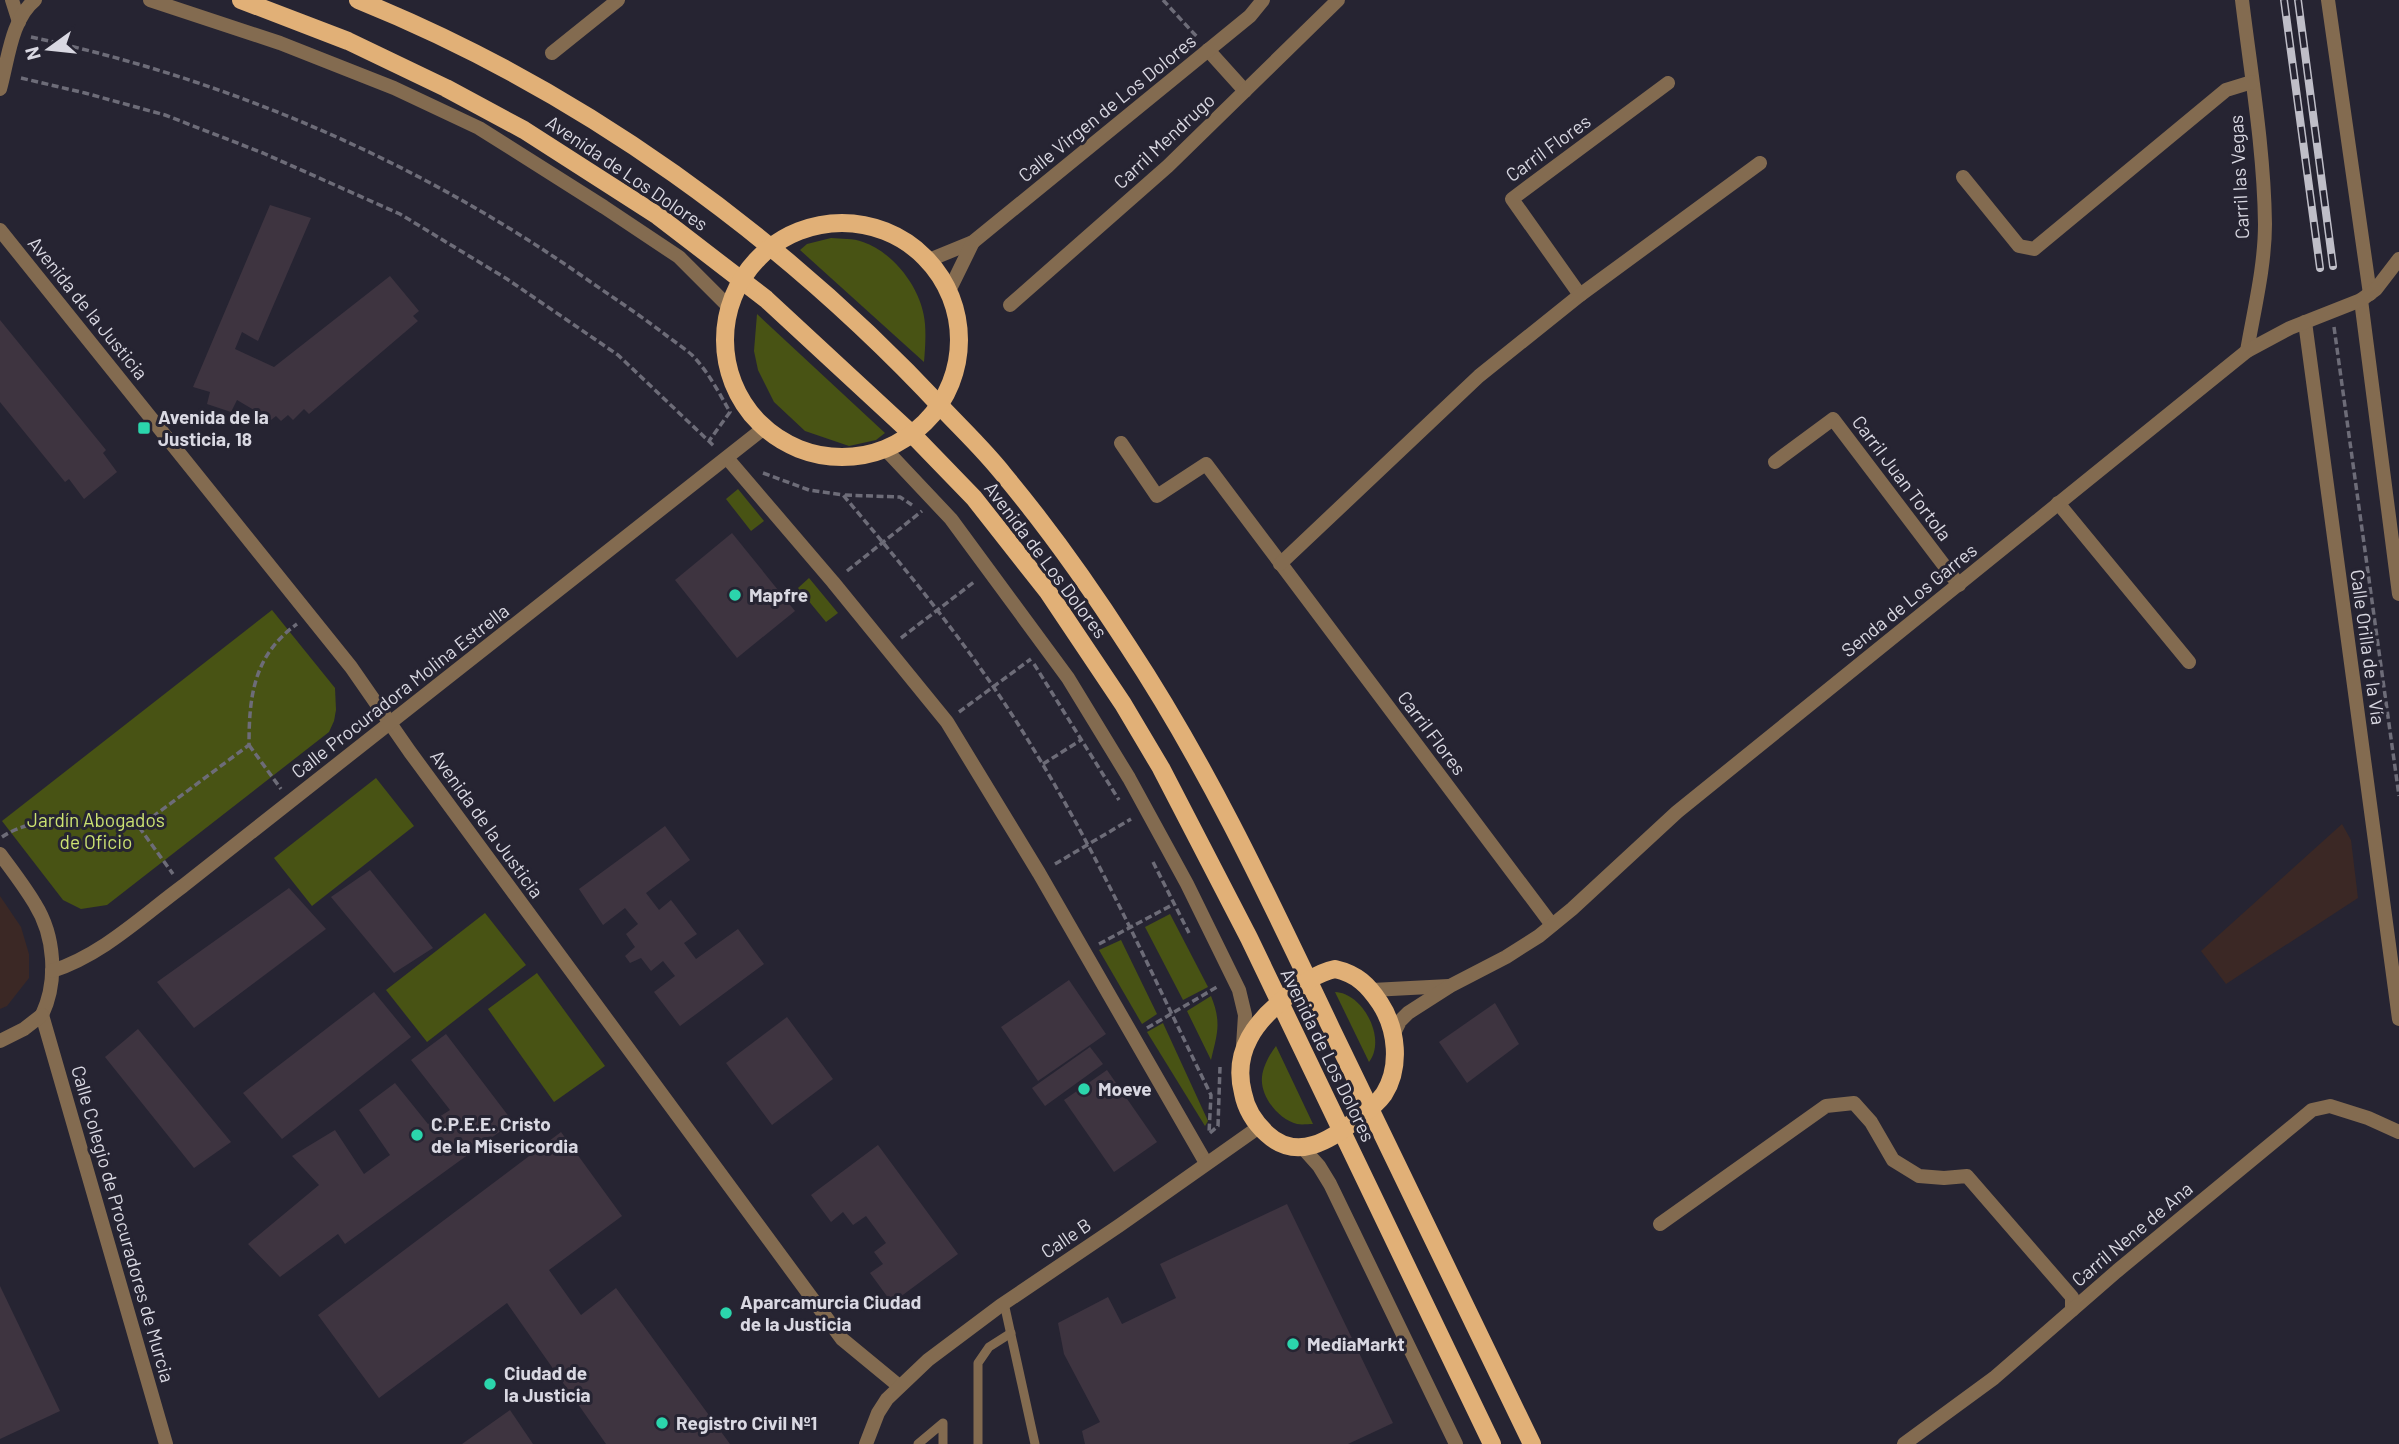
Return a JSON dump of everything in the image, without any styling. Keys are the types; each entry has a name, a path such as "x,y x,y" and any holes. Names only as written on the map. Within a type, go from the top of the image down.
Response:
{"main road":[{"name":"Avenida de Los Dolores","path":"241,0 348,41 446,88 524,130 648,209 741,278 817,345 913,435 974,498 1048,592 1123,704 1203,846 1492,1444"},
{"name":"Avenida de Los Dolores","path":"358,0 467,49 541,89 637,147 770,246 844,310 901,364 1002,472 1081,576 1130,648 1204,773 1308,980 1532,1444"},
{"path":"841,221 874,226 904,239 929,260 949,290 959,325 958,360 952,385 940,406 913,435 886,450 861,457 835,458 809,453 786,443 764,428 743,403 729,373 724,340 729,307 741,278 770,246 809,226 841,221"},
{"path":"1335,970 1356,976 1372,990 1394,1033 1395,1060 1384,1093 1370,1109 1322,1143 1302,1147 1281,1143 1272,1138 1259,1126 1250,1112 1242,1091 1239,1072 1242,1051 1255,1028 1279,1002 1308,980 1325,972 1335,970"}],"street":[{"path":"12,0 17,28"},
{"path":"2,82 17,28 29,5 35,0"},
{"path":"150,0 280,43 394,88 479,128 679,257 729,307"},
{"path":"552,53 618,0"},
{"name":"Calle Virgen de Los Dolores","path":"929,260 973,242 1250,16 1263,0"},
{"name":"Carril Mendrugo","path":"1010,305 1168,166 1338,0"},
{"name":"Carril las Vegas","path":"2242,0 2265,226 2247,351"},
{"name":"Calle Orilla de la Vía","path":"2328,0 2399,594"},
{"path":"1209,50 1245,91"},
{"path":"1963,177 2019,246 2034,249 2226,90 2252,82"},
{"name":"Carril Flores","path":"1580,295 1511,199 1668,83"},
{"path":"1280,564 1479,376 1580,295 1760,163"},
{"name":"Avenida de la Justicia","path":"0,230 351,667 410,752 842,1339 899,1386"},
{"name":"Calle Virgen de Los Dolores","path":"949,290 973,242"},
{"name":"Senda de Los Garres","path":"1394,1033 1408,1013 1450,986 1506,957 1552,925 1677,812 2247,351 2305,322 2365,297 2376,289 2399,259"},
{"name":"Calle Orilla de la Vía","path":"2305,322 2399,1019"},
{"name":"Carril Juan Tortola","path":"1775,462 1833,419 1959,585"},
{"name":"Calle Procuradora Molina Estrella","path":"52,971 80,960 100,948 183,886 764,428"},
{"name":"Carril Flores","path":"1121,443 1157,495 1206,464 1552,925"},
{"path":"886,450 959,529 1068,678 1129,778 1187,884 1243,1000 1245,1015 1242,1051"},
{"path":"727,458 947,722 1040,873 1206,1163"},
{"path":"2058,503 2189,662"},
{"path":"0,854 36,905 51,949 52,971 42,1015 24,1029 0,1041"},
{"path":"1372,990 1450,986"},
{"name":"Calle Colegio de Procuradores de Murcia","path":"42,1015 166,1444"},
{"path":"1660,1224 1826,1106 1854,1103 1871,1122 1892,1160 1919,1177 1967,1176 2072,1297 2073,1310"},
{"name":"Carril Nene de Ana","path":"1904,1444 1994,1378 2312,1110 2330,1106 2368,1118 2399,1132"},
{"name":"Calle B","path":"899,1386 928,1360 1004,1303 1259,1126"},
{"path":"1302,1147 1330,1184 1456,1444"},
{"path":"866,1444 878,1413 899,1386"}],"lane":[{"path":"1004,1303 1035,1444"},
{"path":"978,1444 978,1363 989,1347 1011,1333"},
{"path":"918,1444 943,1423 943,1444"}],"path":[{"path":"1163,0 1209,50"},
{"path":"17,28 150,66 284,114 363,148 500,221 650,323 692,355 730,412 709,441"},
{"path":"2,82 85,93 165,115 263,153 400,214 507,279 618,355 727,458"},
{"path":"2331,311 2399,796"},
{"path":"747,479 765,472 809,490 844,495 901,497 922,511 833,582"},
{"path":"844,495 969,651 1043,764 1089,845 1210,1095 1209,1134 1224,1150"},
{"path":"887,649 974,582 967,572"},
{"path":"291,801 249,745 249,711 262,661 288,630 309,615"},
{"path":"947,722 1031,659 1124,807"},
{"path":"1043,764 1081,740"},
{"path":"139,827 249,745"},
{"path":"0,838 10,831 32,825 76,818 139,827 183,886"},
{"path":"1040,873 1131,819"},
{"path":"1150,855 1194,941"},
{"path":"1084,950 1130,929 1174,904"},
{"path":"1213,978 1222,998"},
{"path":"1133,1036 1217,986"},
{"path":"1209,1134 1218,1126 1218,1081 1222,1056"}],"shaded area":[{"path":"2342,824 2351,840 2358,898 2226,984 2201,951"},
{"path":"0,896 21,927 29,954 29,978 7,1006 0,1009"}],"green space":[{"path":"831,238 855,240 875,247 905,275 913,286 923,311 924,362 800,250 807,244"},
{"path":"757,314 885,433 876,440 849,446 805,431 774,402 758,370 754,351"},
{"path":"738,489 764,521 751,531 726,499"},
{"path":"809,578 838,613 826,622 798,588"},
{"name":"Jardín Abogados de Oficio","path":"272,610 335,688 336,710 329,732 107,905 81,909 63,900 2,821"},
{"path":"376,778 414,826 312,906 274,858"},
{"path":"485,913 526,965 427,1042 386,990"},
{"path":"1170,914 1208,987 1183,1000 1145,927"},
{"path":"1121,940 1157,1014 1142,1024 1099,950"},
{"path":"537,973 605,1066 554,1102 488,1009"},
{"path":"1335,992 1355,1000 1369,1019 1375,1042 1369,1062"},
{"path":"1211,996 1217,1021 1217,1035 1211,1060 1187,1011"},
{"path":"1163,1023 1208,1121 1205,1126 1147,1032"},
{"path":"1276,1046 1313,1124 1290,1121 1277,1112 1267,1099 1262,1084 1263,1073"}],"building":[{"path":"270,205 311,218 258,341 242,332 235,349 274,367 390,276 419,311 413,316 418,321 309,414 304,409 293,420 288,415 281,421 276,416 271,420 237,400 231,412 207,404 210,392 193,387"},
{"path":"0,320 106,450 103,453 117,472 84,499 69,479 65,482 0,402"},
{"name":"Mapfre","path":"732,533 795,611 737,658 675,580"},
{"path":"665,826 690,860 646,893 659,910 671,900 697,934 684,943 696,959 738,929 764,964 680,1026 654,992 675,976 663,961 651,971 641,958 630,963 625,956 635,947 626,934 638,924 625,908 603,925 579,889"},
{"path":"370,870 433,948 394,973 331,897"},
{"path":"289,888 326,929 194,1028 157,982"},
{"path":"1069,980 1106,1034 1038,1081 1001,1027"},
{"path":"374,992 411,1037 282,1139 243,1093"},
{"path":"1495,1003 1519,1044 1467,1083 1439,1042"},
{"path":"787,1017 833,1079 772,1125 726,1063"},
{"path":"138,1029 231,1142 194,1168 105,1057"},
{"path":"446,1034 513,1122 345,1244 338,1234 280,1277 248,1244 319,1185 292,1156 335,1130 364,1174 390,1155 359,1110 395,1083 428,1124 450,1110 411,1060"},
{"path":"1090,1047 1103,1064 1045,1106 1032,1088"},
{"path":"1107,1070 1157,1142 1114,1172 1064,1100"},
{"path":"561,1132 622,1216 549,1270 581,1315 616,1288 730,1444 606,1444 507,1303 379,1398 318,1315"},
{"path":"878,1145 958,1254 892,1303 870,1273 883,1264 874,1252 886,1243 866,1216 853,1225 843,1212 831,1222 811,1195"},
{"path":"1287,1204 1393,1423 1348,1444 1085,1444 1082,1431 1100,1422 1064,1354 1058,1323 1108,1297 1122,1324 1176,1298 1160,1264"},
{"path":"0,1286 60,1411 0,1439"},
{"path":"510,1410 533,1444 462,1444"}],"railway":[{"path":"2284,0 2320,268"},
{"path":"2298,0 2333,266"}],"place":[{"name":"Avenida de la Justicia, 18","path":"144,428"},
{"name":"Mapfre","path":"735,595"},
{"name":"Moeve","path":"1084,1089"},
{"name":"C.P.E.E. Cristo de la Misericordia","path":"417,1135"},
{"name":"Aparcamurcia Ciudad de la Justicia","path":"726,1313"},
{"name":"MediaMarkt","path":"1293,1344"},
{"name":"Ciudad de la Justicia","path":"490,1384"},
{"name":"Registro Civil Nº1","path":"662,1423"}]}
